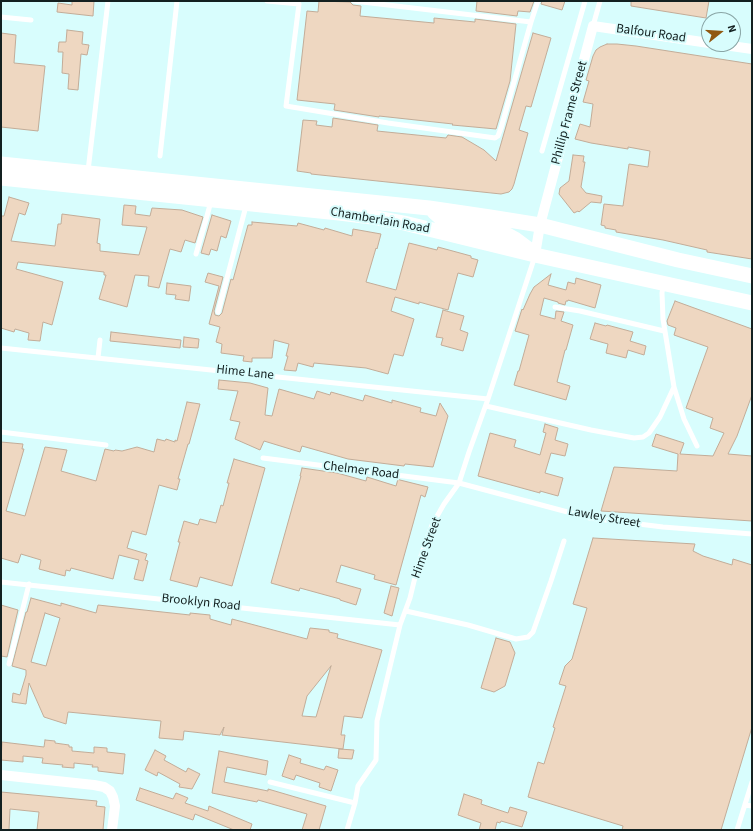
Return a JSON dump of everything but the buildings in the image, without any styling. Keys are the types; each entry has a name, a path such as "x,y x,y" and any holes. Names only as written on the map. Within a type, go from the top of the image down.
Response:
{"street":[{"name":"Balfour Road","path":"593,26 701,42"},
{"name":"Phillip Frame Street","path":"540,225 593,26"},
{"path":"741,47 752,49"},
{"name":"Chamberlain Road","path":"1,164 429,208 540,225 678,260 752,276"},
{"name":"Chamberlain Road","path":"5,181 339,212 372,217 404,223 752,303"},
{"path":"404,223 406,206"},
{"path":"429,208 443,220 504,233 515,238 535,254"},
{"name":"Hime Street","path":"535,254 540,225"},
{"path":"668,284 678,260"},
{"path":"1,775 94,784 104,787 110,791 115,806 112,830"}],"lane":[{"path":"88,173 108,1"},
{"path":"160,156 177,1"},
{"path":"267,1 299,3 305,1"},
{"path":"354,1 531,22"},
{"path":"299,3 286,106 388,123 495,138 498,136 501,128 538,1"},
{"path":"542,152 586,1"},
{"name":"Phillip Frame Street","path":"593,26 600,1"},
{"path":"1,17 31,20"},
{"path":"196,254 211,200"},
{"path":"218,312 247,203"},
{"name":"Hime Street","path":"347,830 355,803 358,786 376,760 377,721 400,625 410,598 418,565 432,525 444,504 459,483 486,406 535,254"},
{"path":"668,284 662,293 662,306 664,331 674,387 686,423 697,446"},
{"path":"555,307 580,311 664,331"},
{"path":"98,358 100,340"},
{"name":"Hime Lane","path":"1,348 488,399"},
{"path":"486,406 591,430 634,438 643,437 649,432 660,417 674,387"},
{"path":"1,432 106,445"},
{"name":"Chelmer Road","path":"263,458 459,483"},
{"name":"Lawley Street","path":"459,483 590,518 663,527 752,534"},
{"path":"406,611 516,639 528,637 533,632 564,541"},
{"name":"Brooklyn Road","path":"1,582 400,625"},
{"path":"9,664 29,584"},
{"path":"270,782 355,803"},
{"path":"737,830 752,782"},
{"path":"745,805 752,806"}]}
